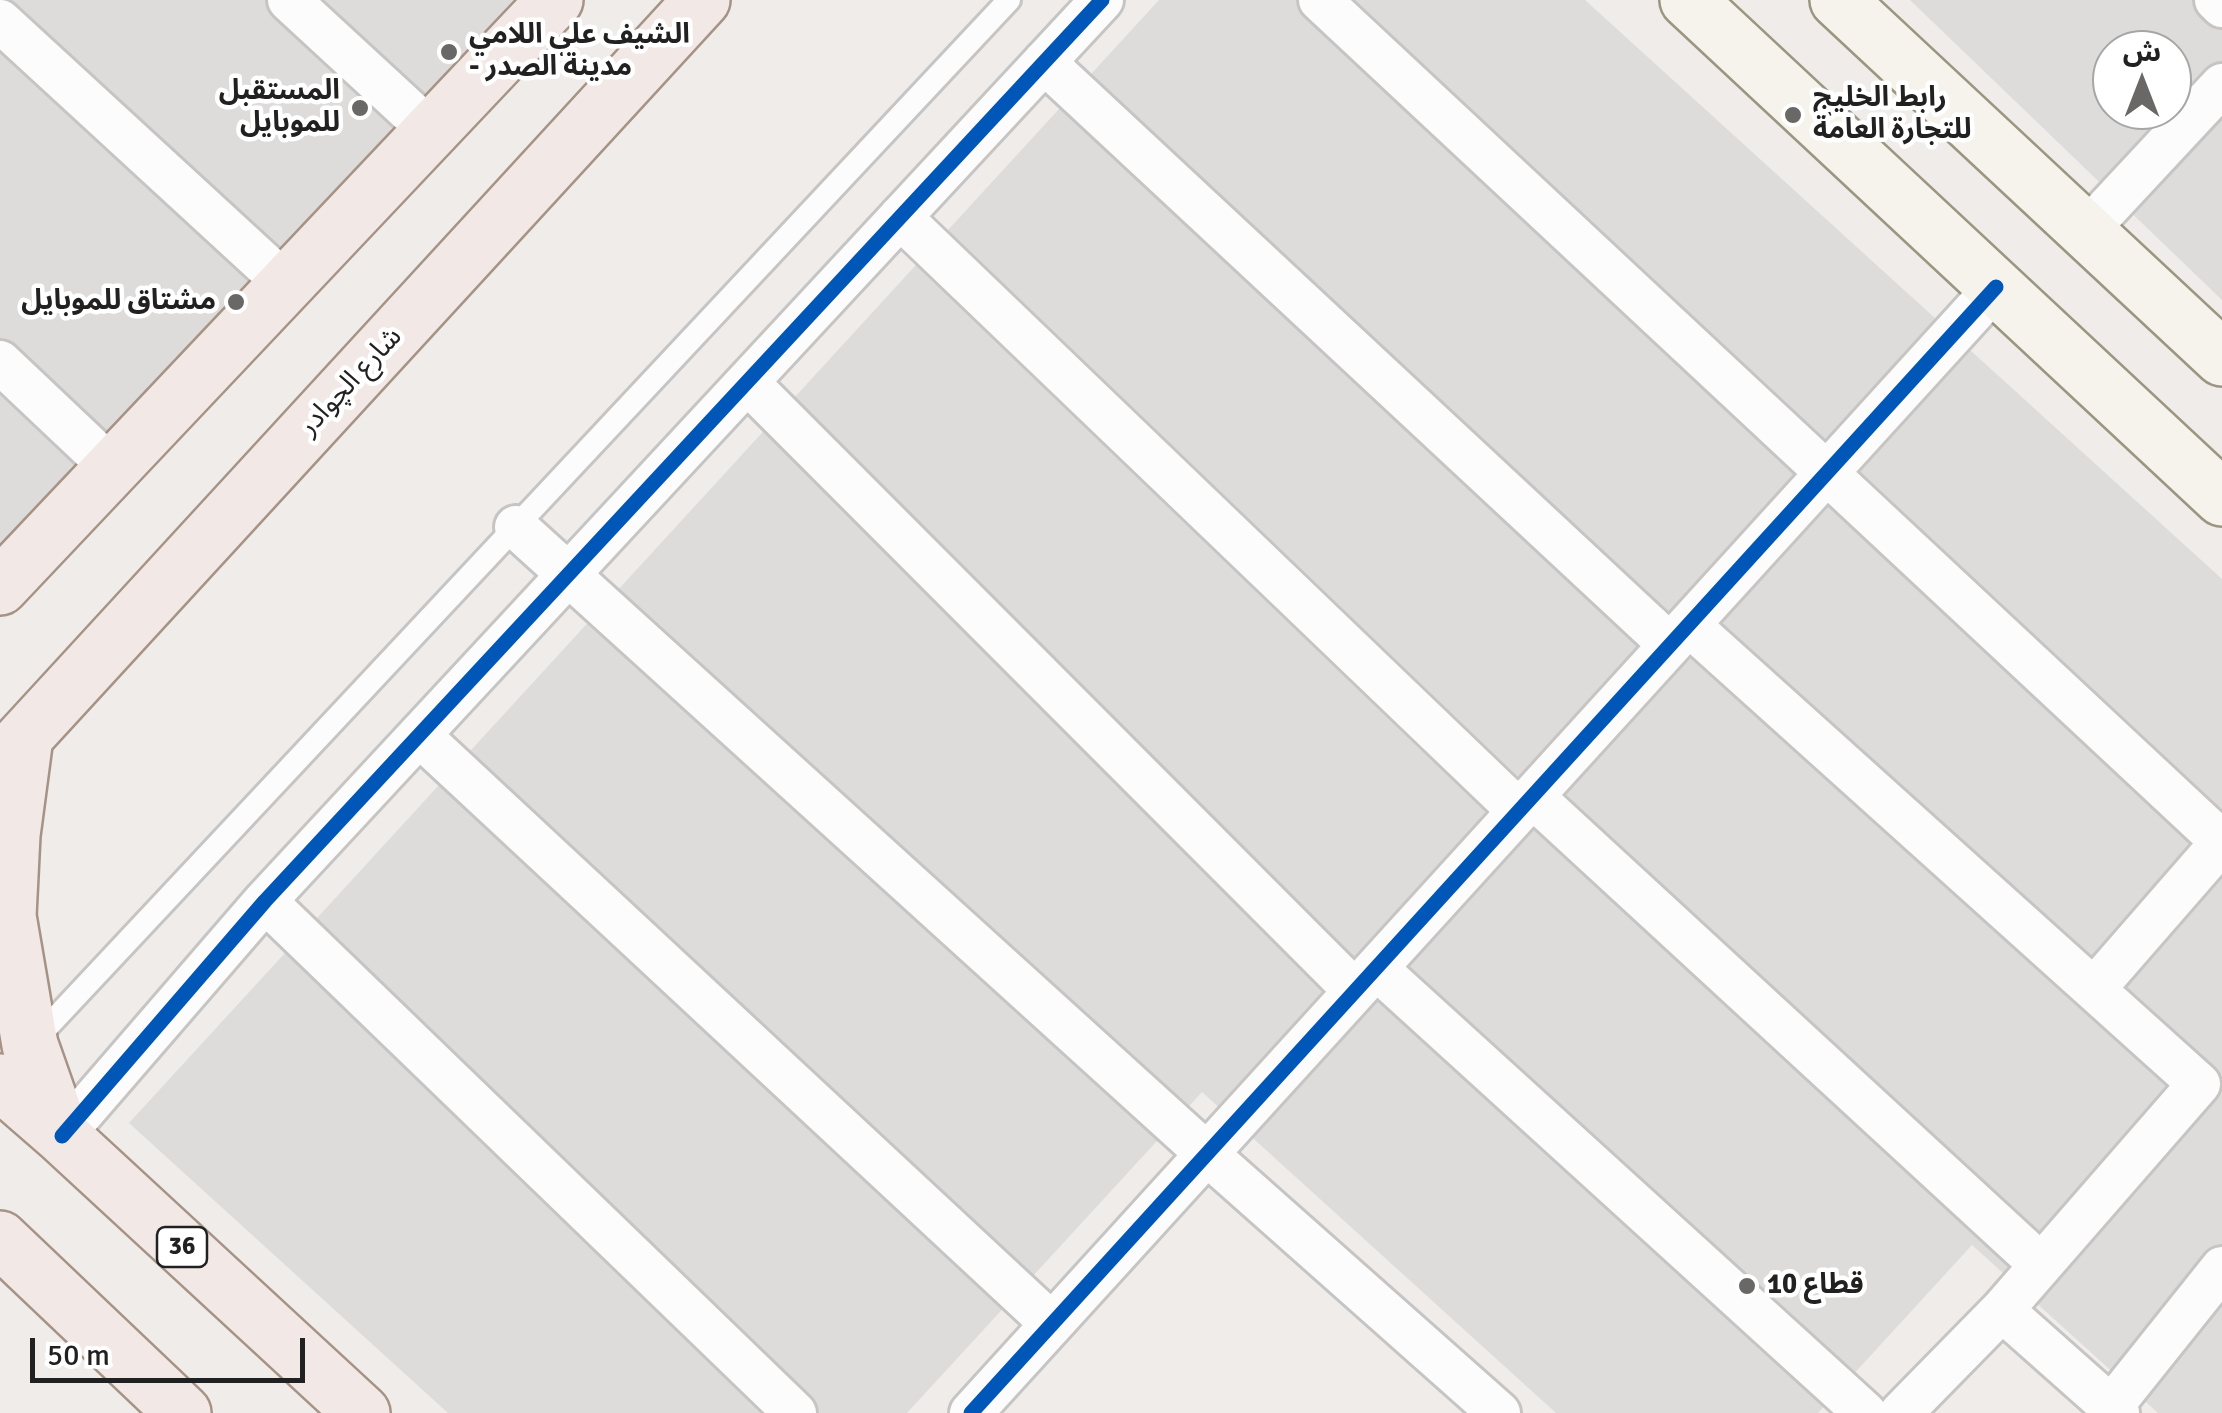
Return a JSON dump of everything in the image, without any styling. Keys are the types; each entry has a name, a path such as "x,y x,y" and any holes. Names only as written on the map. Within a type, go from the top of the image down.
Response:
{"main road":[{"path":"0,587 555,0"},
{"name":"شارع الچوادر","path":"13,751 702,0"},
{"path":"13,751 8,916 15,1064 62,1136"},
{"name":"36","path":"62,1136 362,1413"},
{"path":"0,1239 183,1413"}],"street":[{"path":"288,0 432,131"},
{"path":"62,1136 266,901 1102,0"},
{"path":"1320,0 2222,842 2094,989"},
{"path":"1688,0 2222,498"},
{"path":"1838,0 2222,358"},
{"path":"2216,0 2222,6"},
{"path":"0,21 286,284"},
{"path":"1044,62 1680,635 2094,989 2199,1084 2002,1310 1900,1413"},
{"path":"2086,231 2222,85"},
{"path":"900,218 1526,804 2040,1264"},
{"path":"971,1413 1996,288"},
{"path":"0,362 112,468"},
{"path":"746,382 1366,979 1865,1413"},
{"path":"516,526 1207,1154 1499,1413"},
{"path":"419,735 1052,1324"},
{"path":"266,901 795,1413"},
{"path":"2002,1310 2114,1410 2222,1268"}],"lane":[{"path":"15,1064 1009,0"}],"shaded area":[{"path":"0,0 513,0 0,582"},
{"path":"1159,0 1585,0 2222,579 2222,1413 2158,1413 1972,1245 1818,1413 1556,1413 1202,1092 907,1413 448,1413 129,1123"},
{"path":"1910,0 2222,0 2222,300"}],"cycle path":[{"path":"62,1136 265,901 1102,0"},
{"path":"971,1413 1996,287"}],"place":[{"name":"الشيف علي اللامي - مدينة الصدر","path":"449,52"},
{"name":"المستقبل للموبايل","path":"360,108"},
{"name":"رابط الخليج للتجارة العامة","path":"1793,115"},
{"name":"مشتاق للموبايل","path":"236,302"},
{"name":"قطاع 10","path":"1747,1286"}]}
